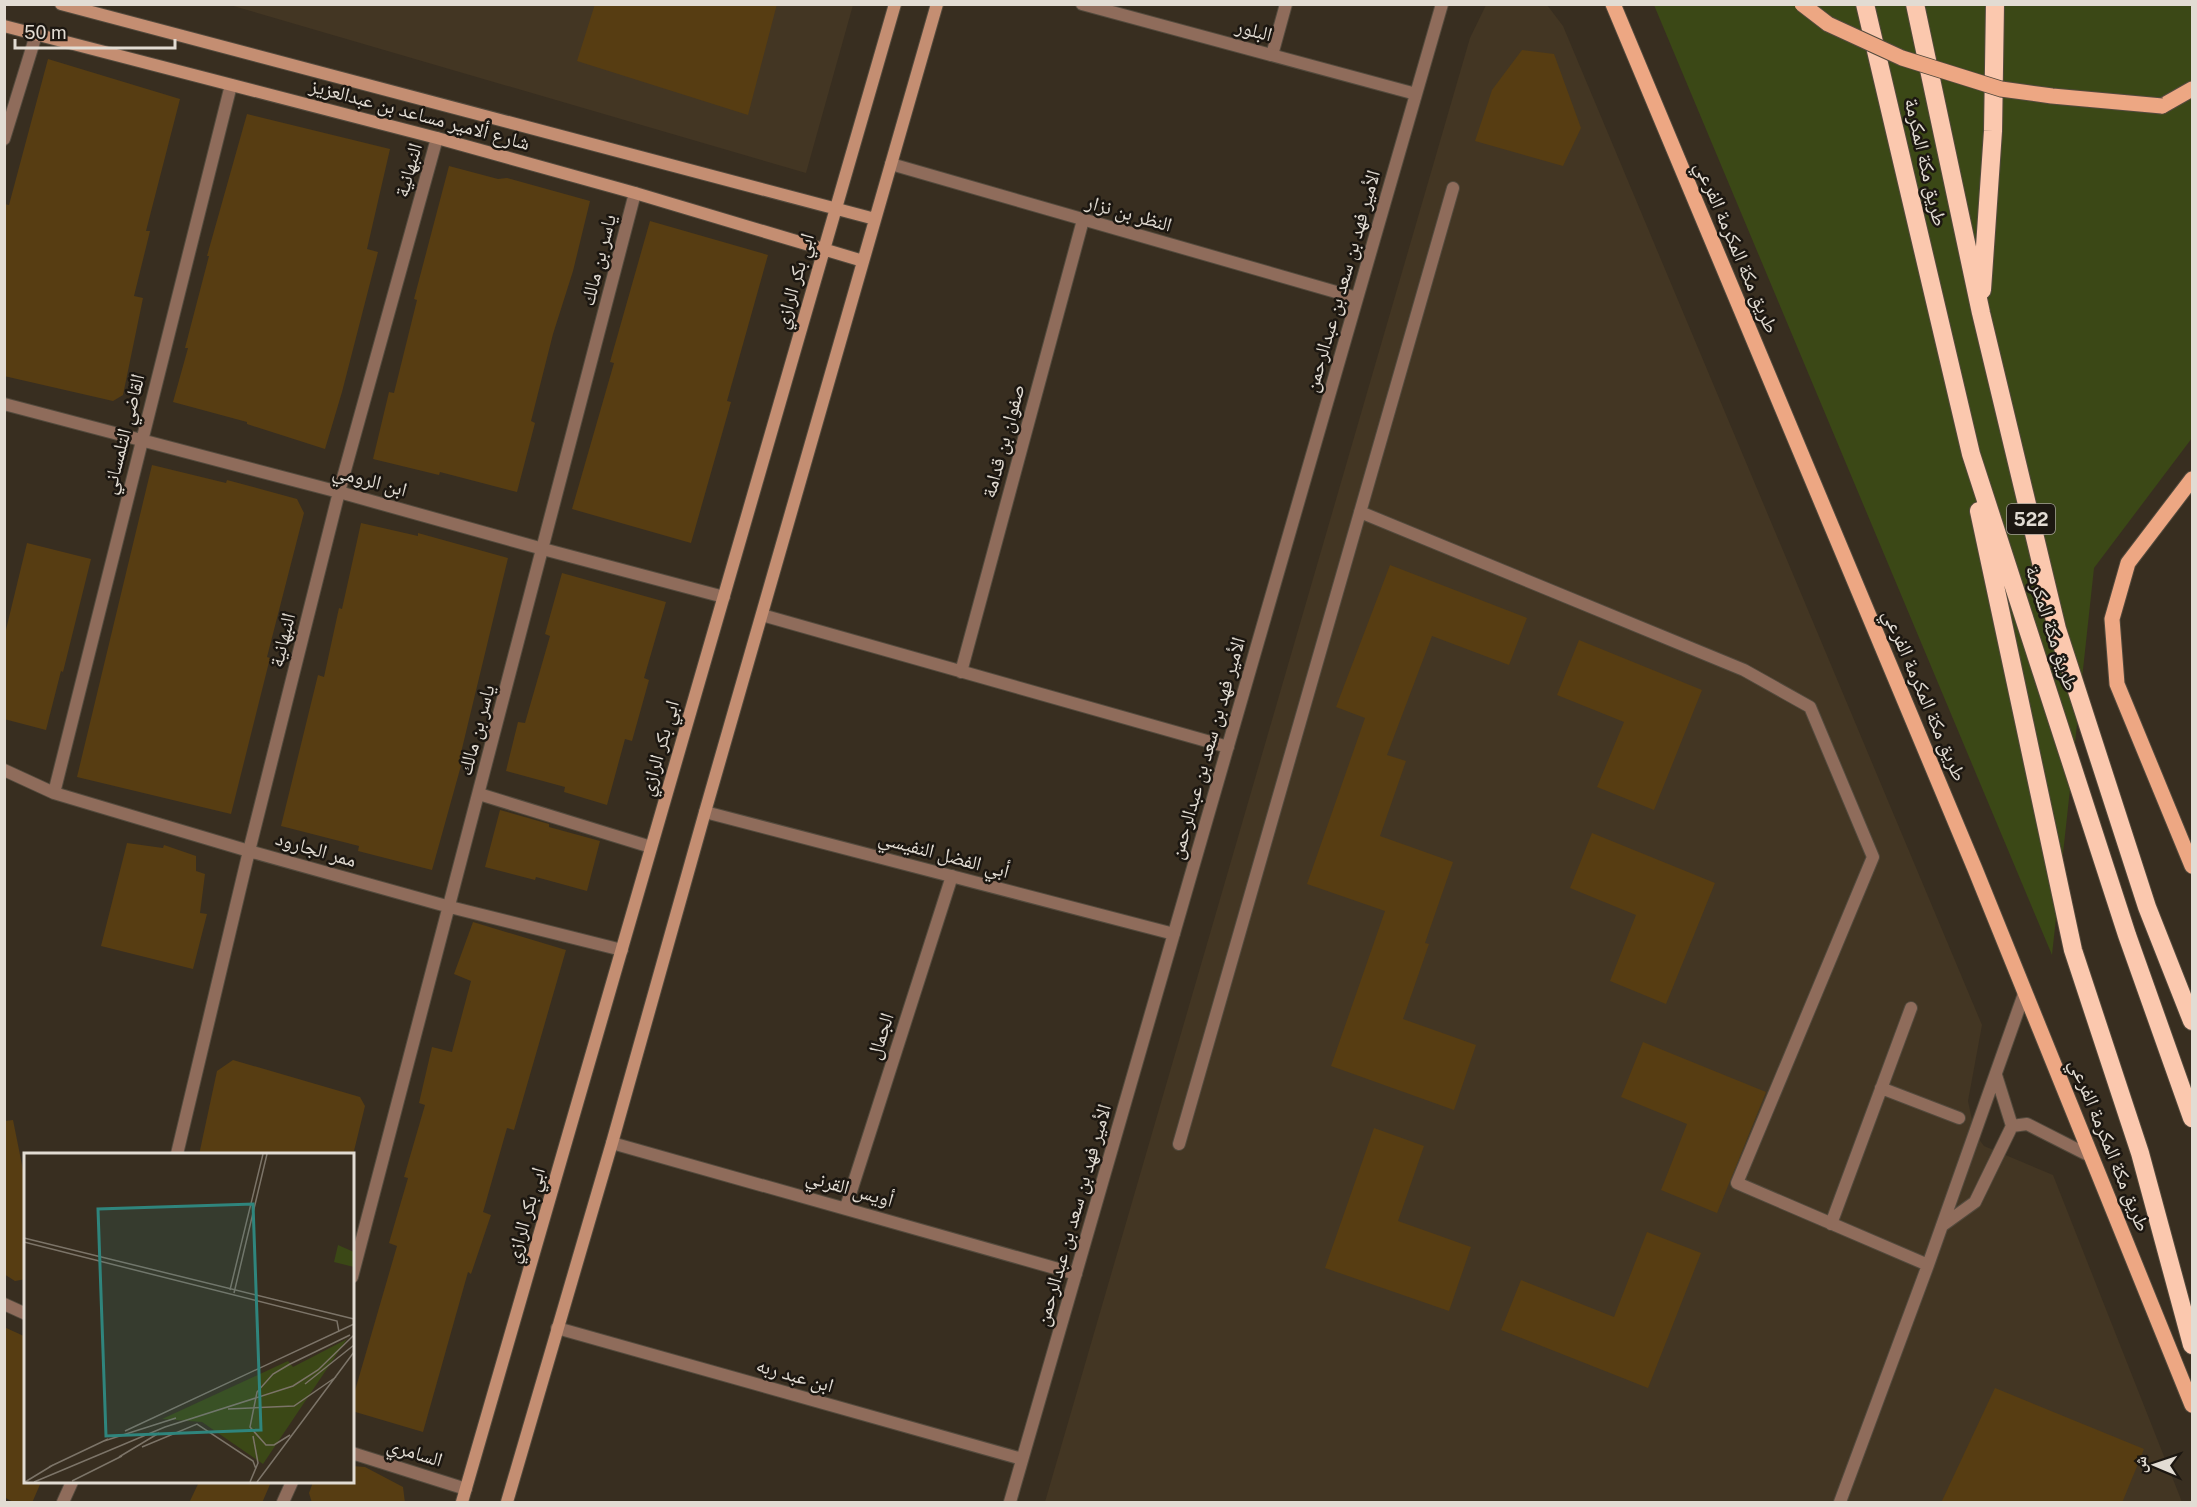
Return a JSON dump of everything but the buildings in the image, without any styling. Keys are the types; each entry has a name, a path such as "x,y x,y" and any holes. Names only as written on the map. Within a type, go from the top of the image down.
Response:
{"highway":[{"name":"طريق مكة المكرمة","path":"1865,4 1971,454 2127,935 2193,1118"},
{"name":"طريق مكة المكرمة","path":"1915,4 1981,313 2057,628 2147,907 2193,1021"},
{"path":"1981,313 1994,130 1995,4"},
{"path":"1928,269 2073,950 2140,1153 2193,1345"},
{"path":"2147,907 2193,995"}],"main road":[{"name":"طريق مكة المكرمة الفرعي","path":"1612,4 1975,869 2193,1405"},
{"path":"1802,4 1828,24 1902,58 2001,89 2162,106 2193,103"},
{"path":"2162,106 2193,89"},
{"path":"2193,479 2128,563 2112,620 2117,684 2193,866"}],"street":[{"path":"61,4 875,219"},
{"name":"ابي بكر الرازي","path":"462,1503 895,4"},
{"path":"507,1503 937,4"},
{"name":"البلور","path":"1082,4 1416,94"},
{"path":"1272,55 1286,4"},
{"name":"الأمير فهد بن سعد بن عبدالرحمن","path":"1010,1503 1442,4"},
{"name":"شارع ألامير مساعد بن عبدالعزيز","path":"4,26 437,138 635,193 863,261"},
{"path":"4,139 36,35"},
{"name":"القاضي التلمساني","path":"54,793 231,85"},
{"name":"النبهانية","path":"177,1153 249,851 339,492 437,138"},
{"name":"النظر بن نزار","path":"891,164 1358,298"},
{"path":"1179,1144 1453,188"},
{"name":"ياسر بن مالك","path":"354,1269 635,193"},
{"name":"صفوان بن قدامة","path":"961,672 1083,220"},
{"name":"ابن الرومي","path":"4,404 724,597"},
{"path":"1360,512 1744,670 1810,707 1873,857 1737,1184 1928,1265"},
{"path":"762,615 1228,747"},
{"name":"ممر الجارود","path":"4,770 54,793 249,851 450,907 621,950"},
{"path":"479,794 651,847"},
{"name":"أبي الفضل النفيسي","path":"705,812 1174,934"},
{"name":"الجمال","path":"846,1207 952,876"},
{"path":"1840,1503 2025,992"},
{"path":"1831,1224 1911,1008"},
{"path":"1942,1225 1975,1202 2012,1126 1996,1075"},
{"path":"1881,1088 1959,1118"},
{"path":"2012,1126 2027,1124 2092,1157"},
{"name":"أويس القرني","path":"612,1143 846,1207 1076,1274"},
{"path":"4,1304 24,1313"},
{"name":"ابن عبد ربه","path":"557,1328 1022,1459"},
{"name":"السامري","path":"354,1454 466,1488"},
{"path":"63,1503 72,1483"},
{"path":"283,1503 292,1483"}],"shaded area":[{"path":"230,5 853,5 806,173"},
{"path":"1486,5 1547,5 1563,26 1982,1025 1968,1101 1975,1134 1984,1146 2053,1175 2182,1502 1045,1502 1470,38"}],"green space":[{"path":"1654,5 2192,5 2192,438 2094,568 2052,955"}]}
